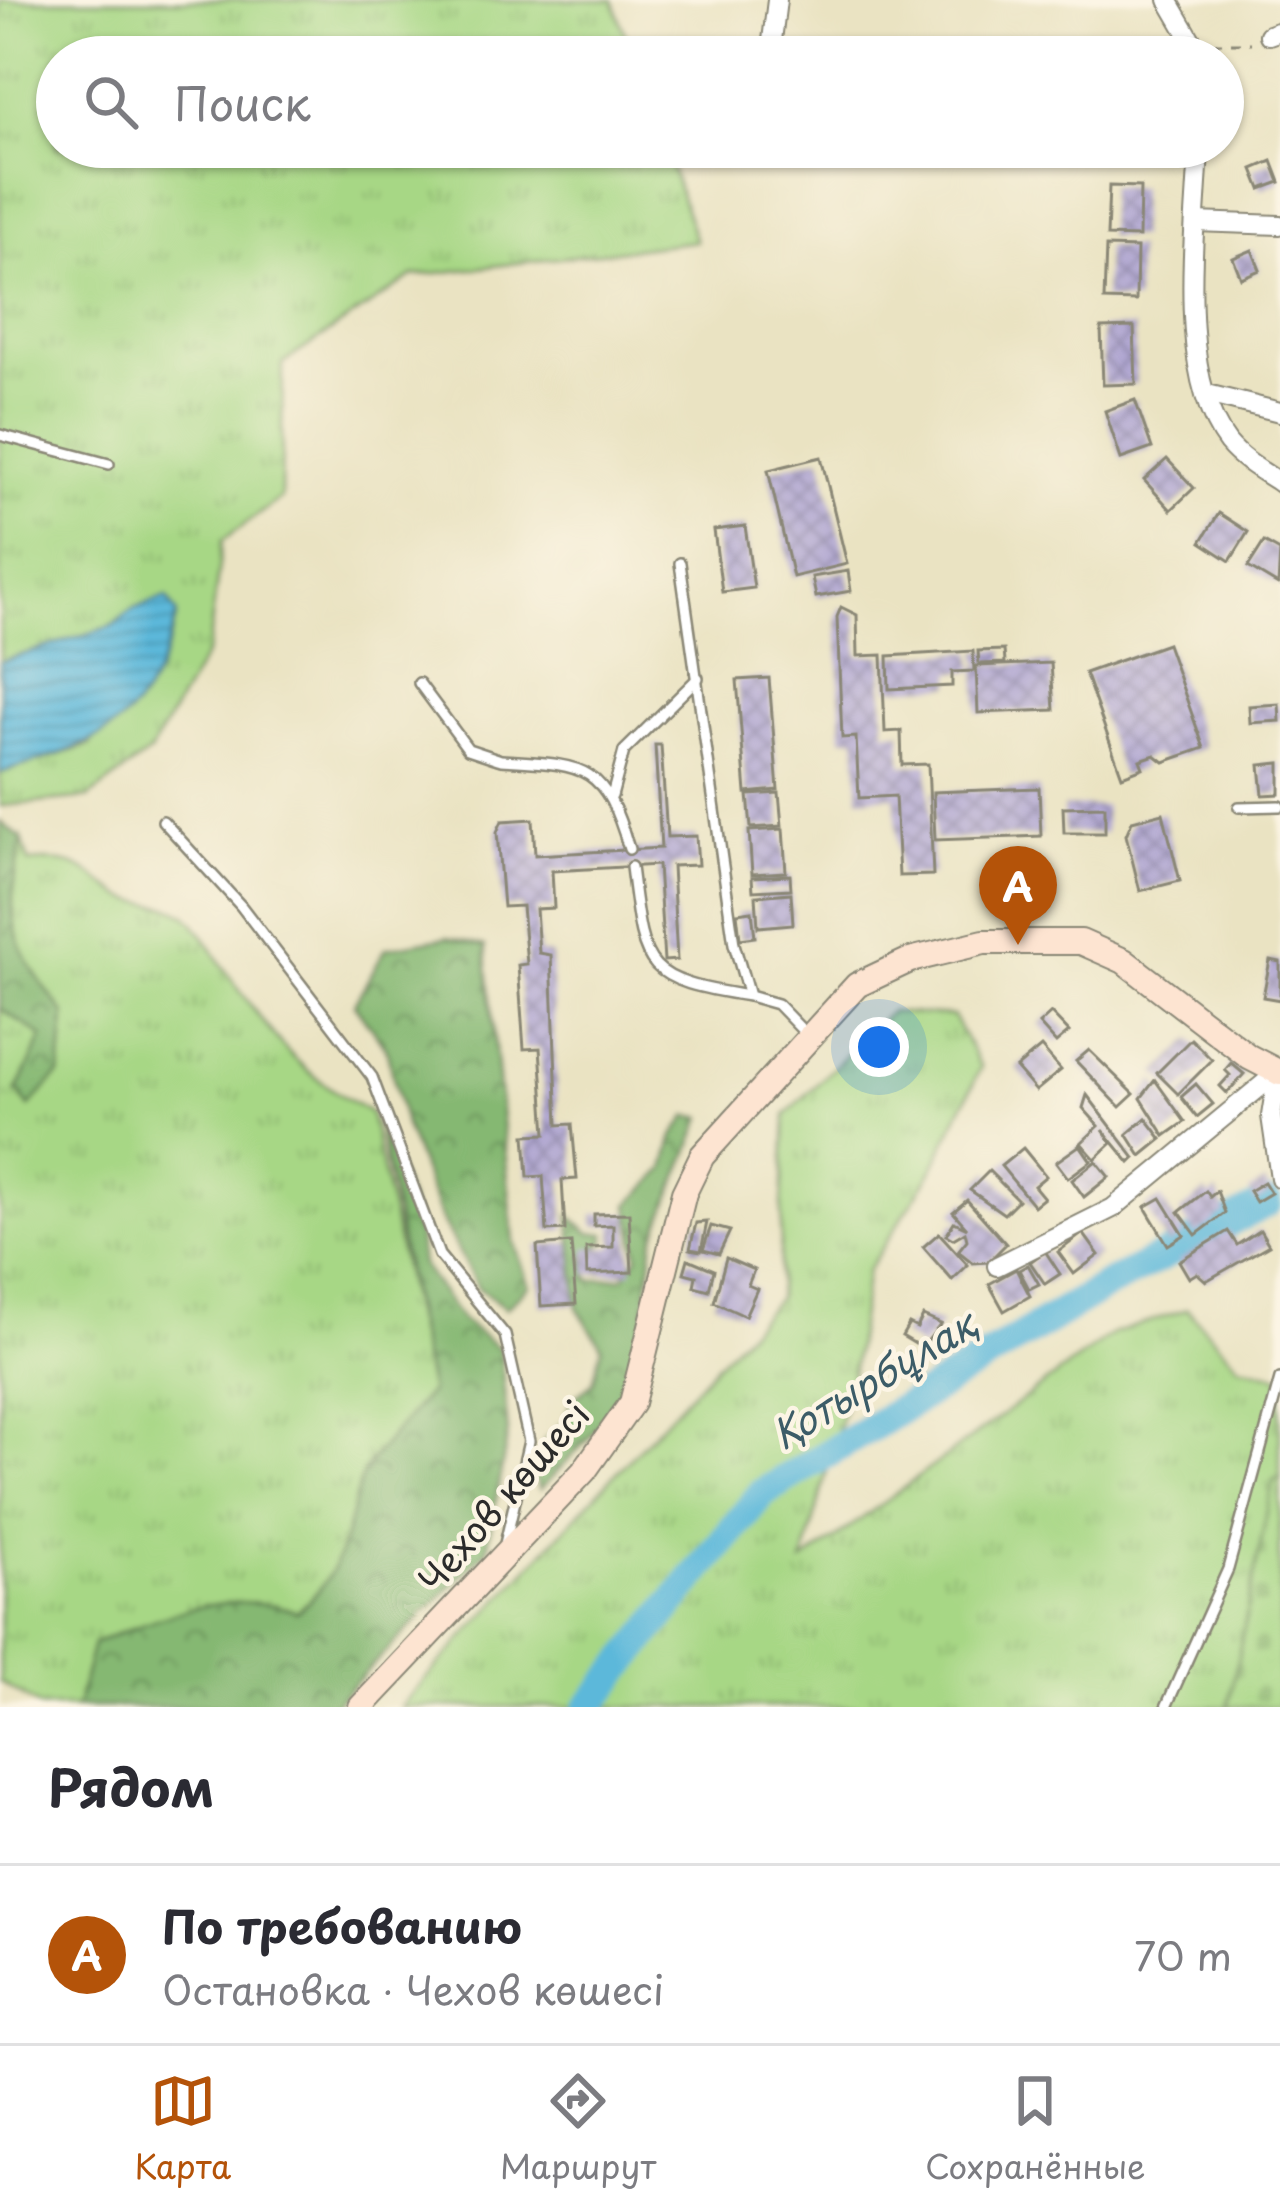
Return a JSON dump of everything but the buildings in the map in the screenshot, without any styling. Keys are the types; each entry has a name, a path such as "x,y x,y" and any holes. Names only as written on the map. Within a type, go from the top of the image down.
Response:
{"main road":[{"name":"Чехов көшесі","path":"361,1707 584,1472 632,1403 684,1193 702,1156 857,985 910,960 984,942 1081,942 1124,961 1249,1057 1279,1072"}],"street":[{"path":"773,36 777,0"},
{"path":"1168,0 1194,36"},
{"path":"1198,168 1195,336 1207,394 1228,443 1280,483"},
{"path":"1195,222 1280,224"},
{"path":"1207,394 1280,412"},
{"path":"1279,1072 1271,1116 1280,1178"},
{"path":"997,1266 1113,1208 1279,1072"}],"lane":[{"path":"0,435 109,464"},
{"path":"680,563 727,915 749,996"},
{"path":"612,796 624,751 698,679"},
{"path":"419,682 468,749 500,759 579,766 612,796 629,849"},
{"path":"1239,807 1280,806"},
{"path":"163,821 241,906 372,1077 439,1256 505,1336 529,1441 501,1559"},
{"path":"631,867 640,941 650,964 683,982 777,1004 808,1036"},
{"path":"1166,1707 1228,1569 1280,1379"}],"path":[{"path":"1244,43 1275,33"}],"green space":[{"path":"0,0 613,0 626,36 36,36 36,168 671,168 696,241 413,276 283,363 281,498 222,541 208,650 150,752 88,798 0,806 0,773 90,745 133,609 112,626 0,662"},
{"path":"0,822 22,839 13,893 16,934 34,971 65,1014 60,1073 29,1107 17,1091 43,1037 0,1008"},
{"path":"22,839 29,862 70,864 128,899 173,908 189,918 288,1052 323,1083 370,1112 430,1392 364,1471 337,1562 297,1612 273,1605 221,1605 168,1616 94,1643 77,1707 40,1707 0,1682 0,1008 43,1037 17,1091 60,1073 65,1015 34,971 17,934 13,893"},
{"path":"447,937 485,946 514,1242 529,1285 506,1308 478,1288 442,1221 405,1125 386,1048 354,1004 386,948"},
{"path":"890,1012 953,1016 981,1067 930,1175 867,1271 852,1376 803,1562 1112,1334 1187,1309 1239,1365 1280,1376 1280,1677 1240,1707 400,1707 778,1298 786,1115"},
{"path":"375,1108 417,1224 421,1264 461,1320 500,1349 508,1432 487,1550 331,1707 77,1707 93,1644 168,1615 219,1604 245,1602 297,1612 336,1563 364,1471 430,1392"},
{"path":"688,1116 703,1117 654,1238 644,1320 629,1379 588,1439 540,1489 534,1476 545,1439 564,1422 573,1398 593,1383 602,1347 578,1309 570,1216 589,1232 606,1234 605,1241 583,1255 589,1280 624,1277 638,1256 629,1205 665,1169 674,1136"},
{"path":"1280,1478 1280,1707 1228,1707 1273,1481"}],"water":[{"path":"167,597 177,614 152,683 136,707 95,739 0,773 0,662 112,626 133,609"}],"waterway":[{"name":"Қотырбұлақ","path":"589,1707 762,1493 1107,1285 1267,1203"}],"place":[{"name":"По требованию","path":"1018,945"}]}
